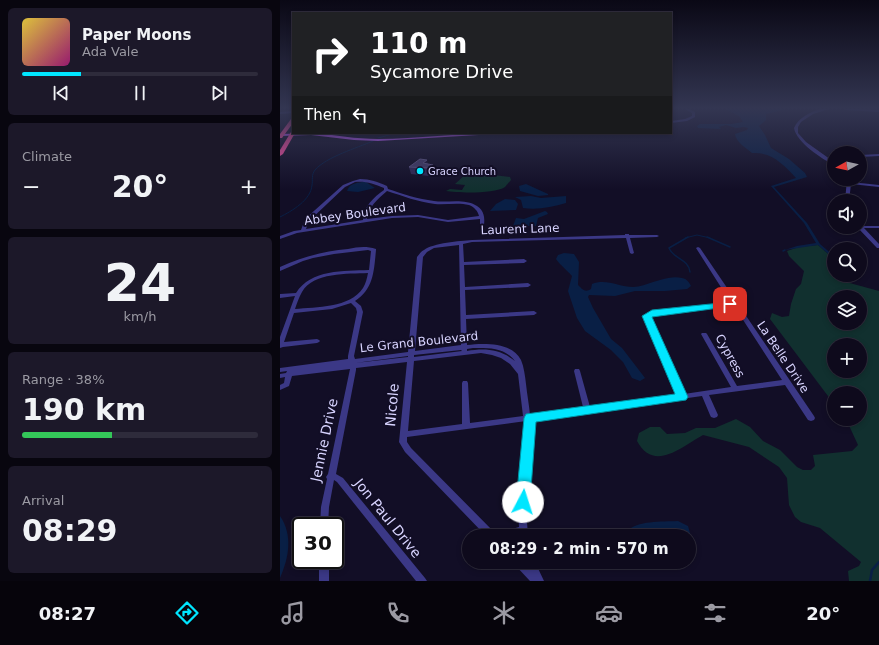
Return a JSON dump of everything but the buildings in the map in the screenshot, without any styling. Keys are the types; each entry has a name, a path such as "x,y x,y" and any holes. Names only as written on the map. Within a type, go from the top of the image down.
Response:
{"highway":[{"path":"280,154 292,136"}],"main road":[{"path":"330,136 378,140 443,136"}],"street":[{"path":"797,136 827,159"},
{"path":"867,156 879,155"},
{"path":"303,231 307,220 344,186 350,182 364,179 371,180 386,187 386,190 441,204 473,205 479,209 482,217 482,224"},
{"path":"867,184 879,186"},
{"path":"365,220 367,210 380,194 386,190"},
{"name":"Abbey Boulevard","path":"280,238 303,231 365,220 418,216 448,221 482,217"},
{"path":"867,227 879,227"},
{"path":"867,234 879,247"},
{"path":"628,236 632,253"},
{"name":"Laurent Lane","path":"431,248 461,242 482,240 657,236"},
{"path":"461,242 464,350"},
{"name":"Nicole","path":"431,248 422,253 419,260 403,442 408,450 485,529"},
{"name":"La Belle Drive","path":"698,248 811,418"},
{"path":"280,269 321,254 361,249 374,250 370,271 364,290 352,300 334,307 293,311"},
{"path":"462,264 524,261"},
{"path":"317,340 280,345 299,294 308,283 321,277 370,271"},
{"path":"462,289 528,285"},
{"path":"280,296 299,294"},
{"name":"Jennie Drive","path":"324,517 330,477 352,363 360,312 359,308 352,300"},
{"path":"682,397 647,316 652,313 735,304"},
{"path":"463,317 534,313"},
{"name":"Cypress","path":"704,334 735,390"},
{"name":"Le Grand Boulevard","path":"290,371 464,350 500,355 512,362 520,374 529,418 523,502 524,529"},
{"path":"280,370 290,371"},
{"path":"280,376 290,371"},
{"path":"280,388 287,384 290,371"},
{"path":"577,371 587,410"},
{"path":"403,435 787,382"},
{"path":"465,383 466,426"},
{"path":"705,394 714,415"},
{"name":"Jon Paul Drive","path":"330,477 336,477 340,480 422,581"},
{"path":"324,569 324,581"},
{"path":"525,569 538,581"},
{"path":"533,569 538,581"}],"green space":[{"path":"468,172 510,177 511,180 505,187 493,191 446,191 450,189 462,190 465,185 455,184"},
{"path":"818,245 827,253 827,282 846,282 879,291 879,581 849,581 848,571 859,566 861,562 820,528 801,522 795,517 789,505 787,478 779,467 749,447 703,435 678,450 660,456 652,455 644,450 637,441 639,433 650,427 660,427 667,434 685,433 696,428 715,428 736,419 750,427 763,441 780,450 797,467 803,470 811,470 815,466 813,455 852,451 858,445 849,426 867,426 867,386 827,386 827,395 770,319 772,313 782,317 789,316 796,289 801,284 804,271 789,256 787,251 799,247"}],"water":[{"path":"736,136 766,136 771,148 789,159 805,173 807,177 774,187 807,223 820,244 827,250 827,253 818,245 785,250 797,246 816,243 804,223 771,186 796,178 777,160 759,153 752,153 739,142"},
{"path":"366,182 375,188 358,192 347,191 351,185"},
{"path":"526,184 548,195 538,196 520,191 519,186"},
{"path":"531,196 541,198 566,196 566,203 545,208 523,208 521,200 515,197"},
{"path":"505,199 515,200 518,204 516,210 490,211 496,204"},
{"path":"545,211 548,214 538,218 536,226 513,226 516,218 524,219"},
{"path":"564,253 574,254 579,262 578,285 585,291 591,289 592,284 597,282 607,282 633,287 676,277 688,281 691,286 687,289 635,291 615,296 589,295 588,297 611,339 622,348 645,378 640,381 632,378 623,362 611,350 585,331 577,318 568,291 572,276 556,259 558,255"},
{"path":"280,516 287,531 288,546 286,562 280,578"},
{"path":"678,521 688,526 689,529 630,529 637,525 650,522"}],"waterway":[{"path":"378,138 385,136"},
{"path":"280,217 290,212 305,200 311,190 313,174 320,165 342,153 373,141"},
{"path":"687,237 697,235 709,238"},
{"path":"687,237 669,248 674,255 687,264 690,272"},
{"path":"709,238 730,247"},
{"path":"870,581 872,570 879,562"}],"place":[{"name":"Grace Church","path":"420,171"}],"route":[{"path":"523,502 530,418 682,397 647,316 652,313 730,304"}]}
